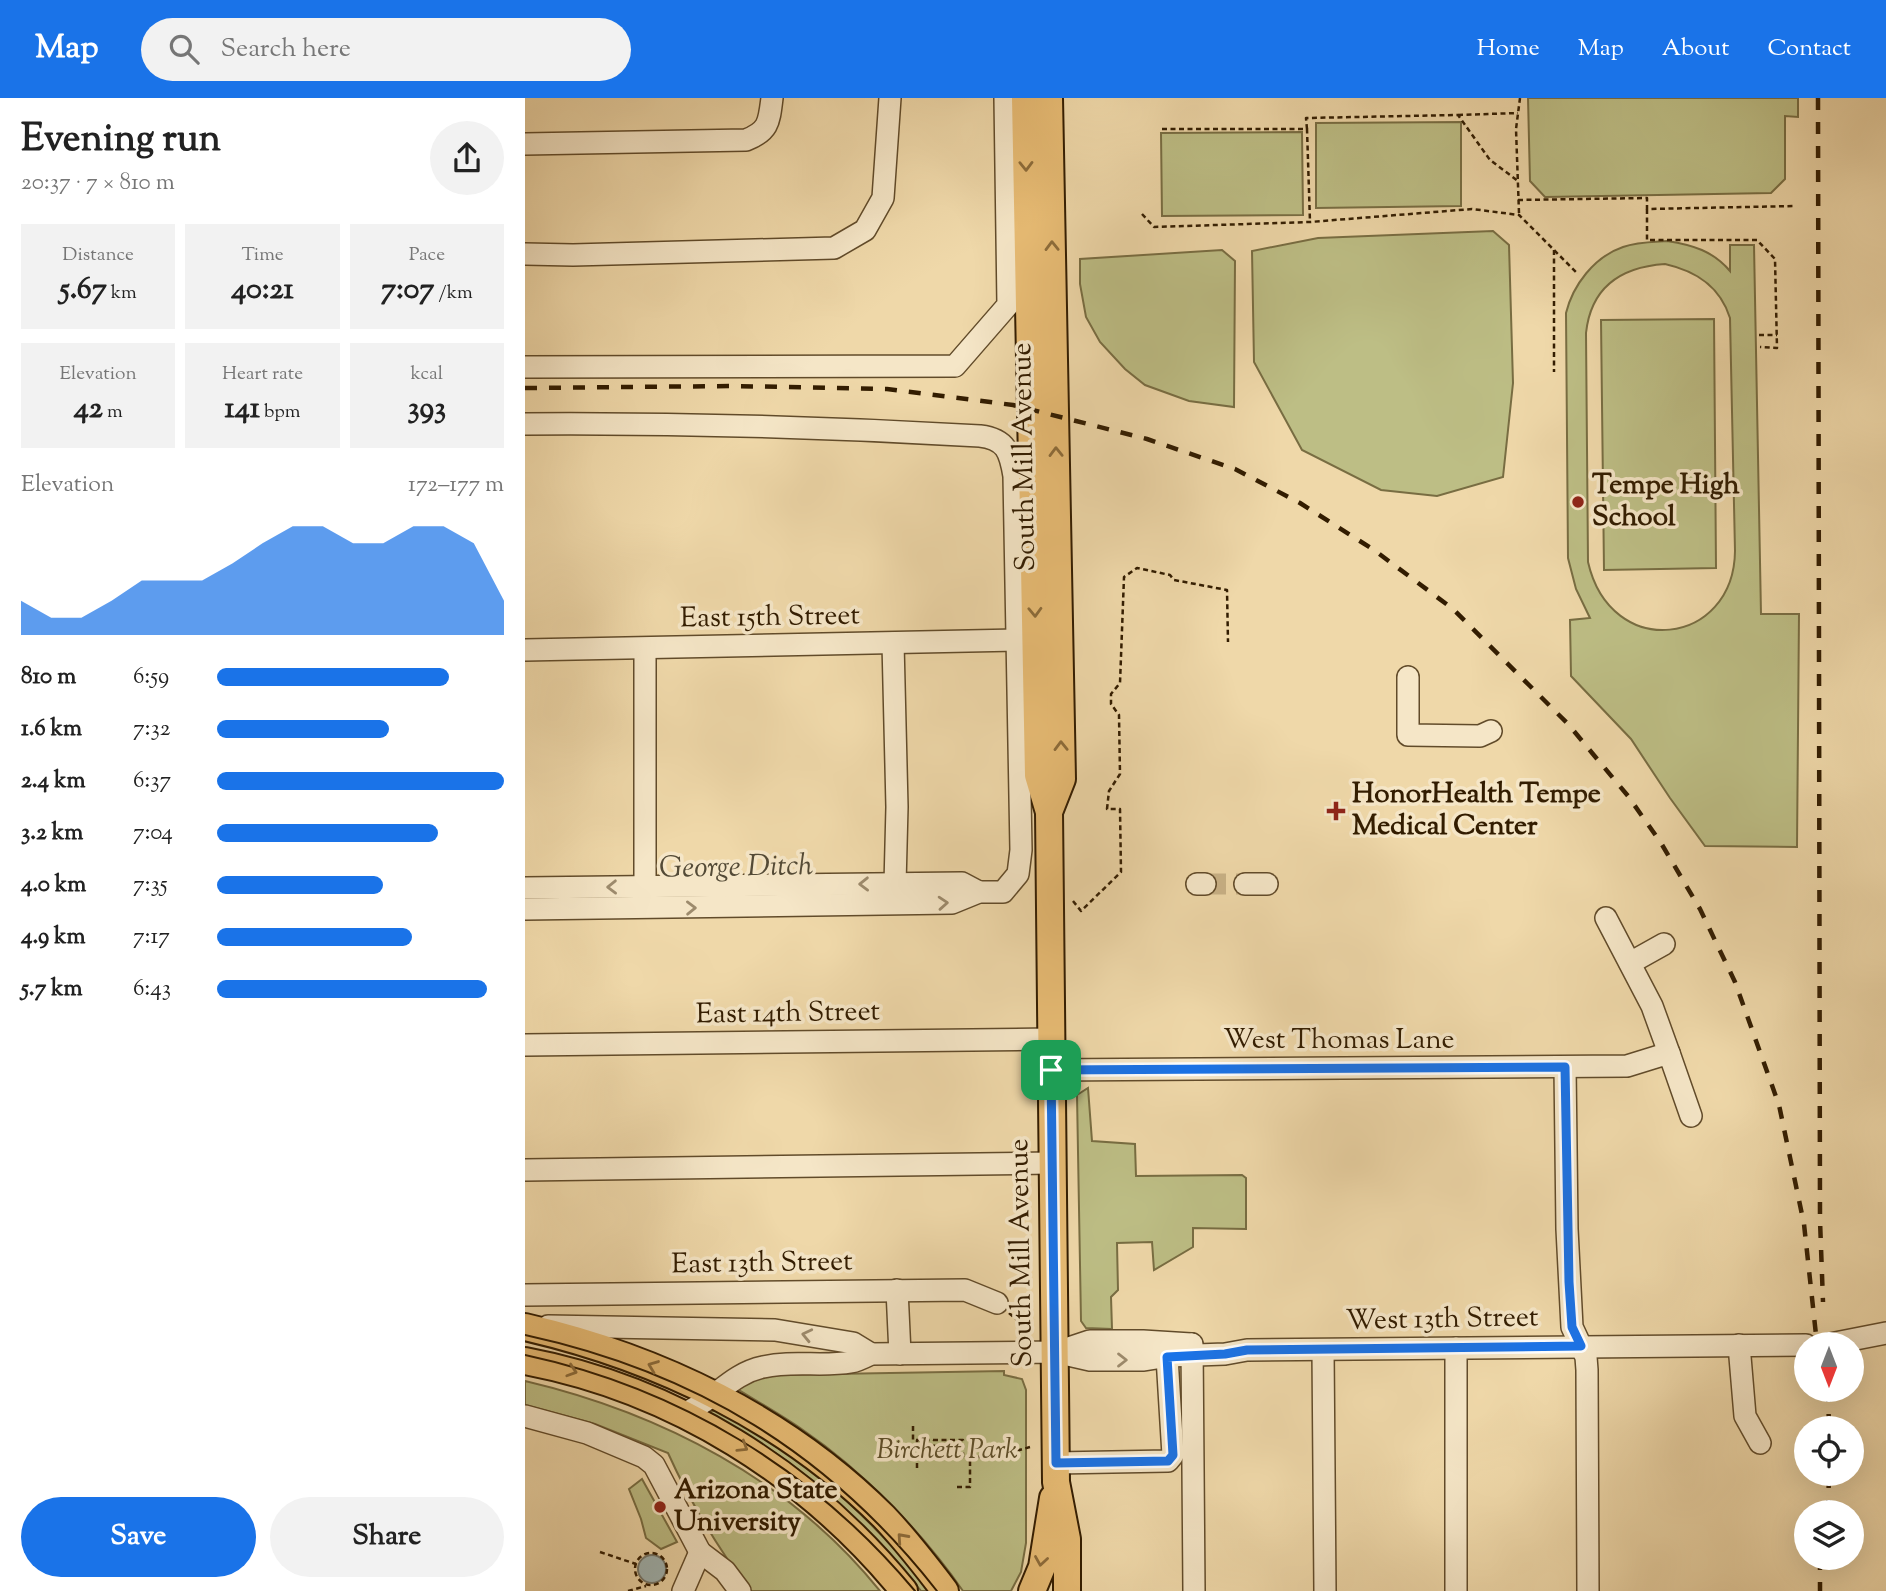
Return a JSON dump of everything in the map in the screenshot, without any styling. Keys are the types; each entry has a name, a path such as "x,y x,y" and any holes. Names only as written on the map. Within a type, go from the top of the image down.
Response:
{"main road":[{"name":"South Mill Avenue","path":"1025,98 1038,775 1049,812 1056,1472 1066,1539 1067,1591"},
{"name":"South Mill Avenue","path":"1049,98 1062,779 1049,812"},
{"path":"525,1326 617,1352 675,1375 715,1395 794,1442 852,1488 908,1544 945,1591"},
{"path":"525,1361 560,1367 639,1394 683,1414 768,1463 830,1511 904,1591"},
{"name":"South Mill Avenue","path":"1032,1591 1042,1567 1056,1472"}],"street":[{"path":"525,144 746,140 760,134 767,126 772,98"},
{"path":"525,254 834,248 865,230 883,198 890,98"},
{"path":"525,367 955,366 1008,305 1005,98"},
{"name":"South Mill Avenue","path":"525,424 627,423 858,429 980,436 993,438 1003,444 1011,458 1014,476 1021,850 1019,874 1003,892 979,892"},
{"name":"East 15th Street","path":"525,650 1017,640"},
{"path":"893,643 897,807 895,884"},
{"path":"645,649 645,887"},
{"path":"1408,677 1408,735 1481,736 1491,731"},
{"path":"525,888 962,883 979,892"},
{"path":"1245,884 1267,884"},
{"path":"525,909 952,903 979,892"},
{"path":"1606,918 1652,1006 1691,1116"},
{"path":"1630,962 1664,944"},
{"name":"East 14th Street","path":"525,1045 1051,1039"},
{"name":"West Thomas Lane","path":"1051,1070 1627,1066 1669,1053"},
{"path":"1565,1067 1572,1327 1581,1346 1587,1370 1588,1591"},
{"path":"525,1170 1052,1163"},
{"path":"897,1290 899,1354"},
{"name":"East 13th Street","path":"525,1294 965,1290 997,1303"},
{"path":"525,1326 775,1330 853,1343 871,1354"},
{"path":"1864,1337 1886,1333"},
{"name":"West 13th Street","path":"1055,1352 1090,1341 1143,1341 1191,1350"},
{"name":"West 13th Street","path":"1055,1352 1090,1360 1144,1360 1221,1345 1247,1350 1794,1345"},
{"path":"1739,1345 1745,1416 1760,1443"},
{"path":"1456,1348 1456,1591"},
{"path":"1191,1350 1194,1591"},
{"path":"1323,1350 1325,1591"},
{"path":"683,1414 715,1395 741,1373 765,1366 799,1362 852,1362 871,1354 1055,1352"},
{"path":"1056,1472 1168,1461 1173,1455 1167,1357"},
{"path":"525,1416 587,1433 644,1457 654,1465 700,1552 725,1571 740,1591"},
{"path":"683,1591 700,1552"}],"path":[{"path":"1519,215 1520,98"},
{"path":"1310,222 1306,118 1518,113"},
{"path":"1458,115 1490,160 1518,181"},
{"path":"1162,129 1307,129"},
{"path":"1518,200 1647,198 1647,240 1757,240 1775,259 1777,348 1760,348"},
{"path":"1647,209 1795,206"},
{"path":"1142,215 1154,227 1310,222 1472,209 1519,215 1577,273"},
{"path":"1554,250 1554,372"},
{"path":"1759,335 1777,335"},
{"path":"1073,901 1081,911 1121,872 1120,809 1107,809 1109,791 1120,775 1119,715 1111,704 1111,694 1120,683 1124,577 1137,568 1170,575 1174,580 1227,590 1228,642"},
{"path":"913,1426 913,1440 963,1440 963,1457 995,1457 1030,1447"},
{"path":"916,1468 917,1440"},
{"path":"916,1458 934,1458 934,1440"},
{"path":"957,1487 970,1487 970,1457"},
{"path":"600,1552 636,1564"},
{"path":"628,1591 660,1583 667,1575 664,1559 650,1553 640,1557 636,1564 637,1577 650,1585"}],"green space":[{"path":"1528,98 1798,98 1798,117 1785,116 1785,179 1771,193 1545,197 1530,181"},
{"path":"1461,122 1461,206 1316,208 1316,123"},
{"path":"1302,132 1303,215 1162,216 1161,133"},
{"path":"1493,231 1509,245 1513,383 1503,477 1437,496 1381,490 1302,450 1254,362 1252,251 1318,238"},
{"path":"1667,241 1702,250 1717,258 1730,271 1730,245 1754,245 1761,614 1799,614 1797,847 1705,846 1631,739 1571,676 1570,620 1590,618 1576,589 1568,558 1566,313 1579,282 1603,258 1628,245","holes":["1665,264 1687,271 1705,282 1720,297 1730,318 1735,551 1729,583 1715,607 1694,623 1670,630 1644,628 1621,616 1601,594 1588,562 1586,333 1589,317 1594,303 1611,282 1635,270"]},
{"path":"1222,250 1235,261 1234,407 1189,401 1145,385 1125,369 1100,342 1086,317 1080,284 1080,259"},
{"path":"1714,319 1716,568 1604,570 1601,320"},
{"path":"1088,1088 1092,1141 1135,1144 1136,1176 1242,1175 1246,1178 1246,1229 1193,1228 1193,1247 1154,1270 1152,1242 1117,1243 1118,1290 1111,1297 1112,1329 1086,1328 1081,1321 1077,1095"},
{"name":"Birchett Park","path":"1004,1371 1004,1375 1022,1379 1026,1390 1026,1543 1021,1572 1011,1591 963,1591 910,1525 869,1483 825,1446 738,1387 760,1377 776,1375"},
{"path":"525,1381 625,1412 674,1432 720,1456 764,1484 806,1516 845,1551 880,1591 750,1591 705,1524 668,1453 595,1424 525,1405"},
{"path":"708,1411 719,1411 760,1434 805,1465 880,1533 931,1591 921,1591 871,1535 817,1484 777,1454"},
{"path":"642,1479 677,1542 661,1549 646,1538 629,1489"}],"shaded area":[{"path":"652,1555 662,1559 666,1569 662,1579 652,1583 642,1579 638,1569 642,1559"}],"tunnel":[{"path":"1205,884 1245,884"}],"tram line":[{"path":"525,1335 587,1351 646,1371 702,1396 754,1425 804,1459 851,1498 895,1542 937,1591"},
{"path":"525,1355 582,1370 637,1389 689,1412 740,1440 788,1472 833,1508 876,1547 915,1591"}],"railway":[{"path":"1818,98 1820,1220 1823,1302"},
{"path":"525,388 733,386 887,389 1013,405 1147,439 1235,469 1300,503 1374,550 1453,609 1568,724 1628,796 1661,843 1700,909 1735,982 1779,1105 1804,1224 1816,1332"},
{"path":"1828,1402 1829,1416"},
{"path":"1828,1500 1829,1486"},
{"path":"1820,1570 1820,1591"}],"place":[{"name":"Tempe High School","path":"1578,502"},
{"name":"HonorHealth Tempe Medical Center","path":"1336,811"},
{"name":"Arizona State University","path":"660,1507"}],"route":[{"path":"1565,1067 1569,1282 1572,1327 1581,1346 1247,1350 1167,1357 1173,1455 1168,1461 1056,1463 1051,1070 1565,1067"}],"water label":[{"name":"George Ditch","path":"736,868"}]}
